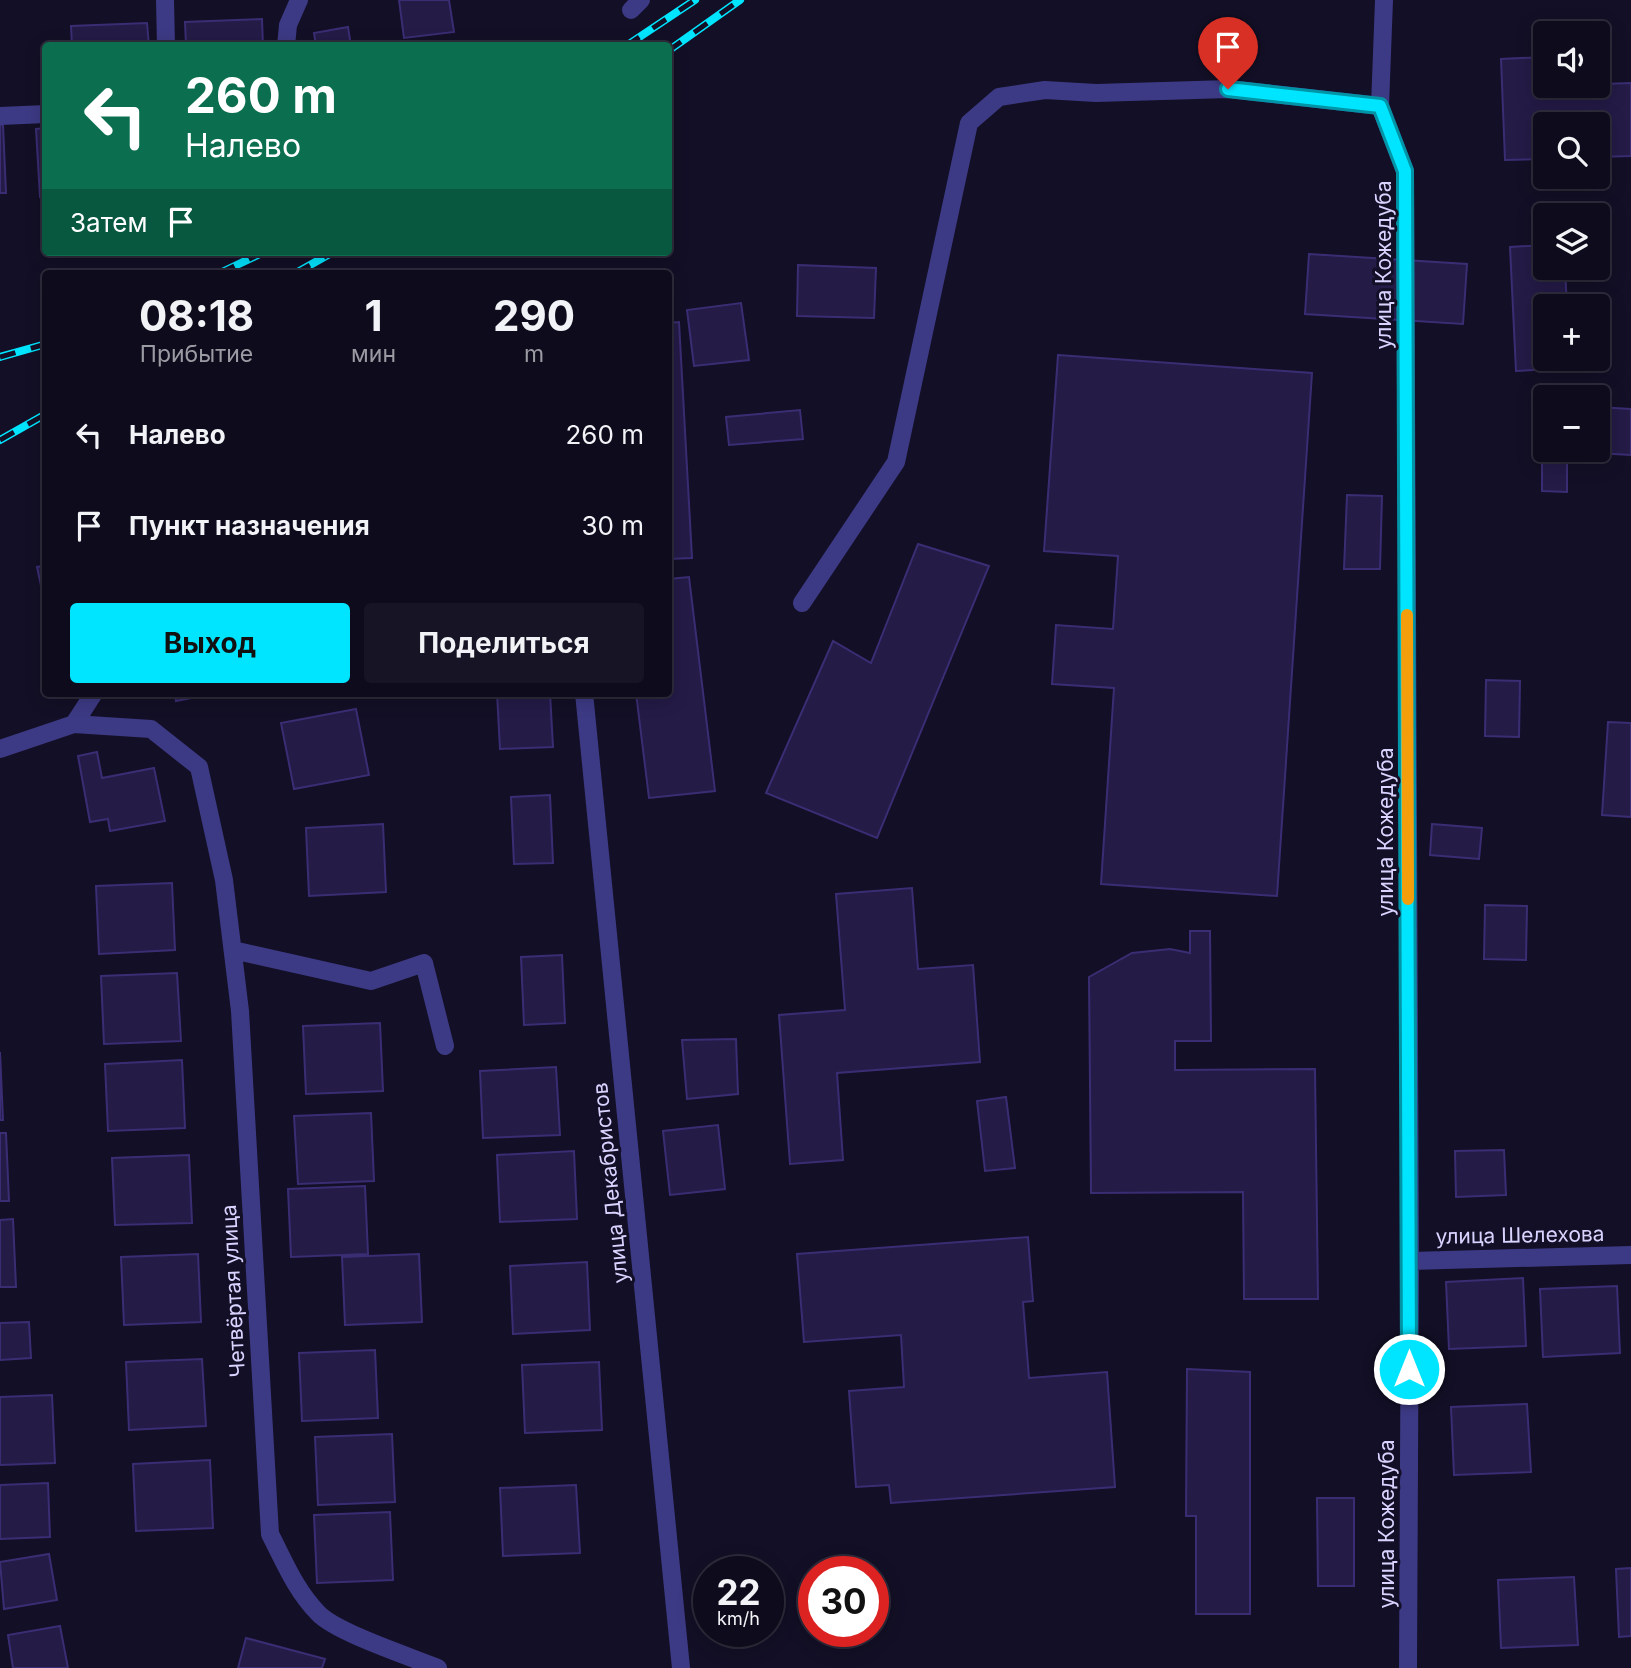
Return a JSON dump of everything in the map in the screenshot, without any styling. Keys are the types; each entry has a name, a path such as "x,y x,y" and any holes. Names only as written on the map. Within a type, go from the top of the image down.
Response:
{"street":[{"path":"165,0 166,42"},
{"path":"286,42 288,25 299,0"},
{"name":"улица Кожедуба","path":"1384,0 1380,106 1405,171 1410,1261 1408,1668"},
{"path":"802,603 896,462 969,122 999,97 1045,90 1096,93 1228,89 1380,106"},
{"path":"0,116 42,114"},
{"path":"74,724 91,697"},
{"name":"улица Декабристов","path":"584,697 681,1668"},
{"name":"Четвёртая улица","path":"0,750 74,724 151,729 200,767 224,880 240,1011 270,1534 293,1579 319,1615 366,1639 438,1668"},
{"path":"233,950 371,981 424,963 445,1046"},
{"name":"улица Шелехова","path":"1410,1261 1631,1255"}],"building":[{"path":"399,0 449,0 454,32 404,38"},
{"path":"262,19 263,42 186,42 185,22"},
{"path":"147,23 149,42 72,42 71,26"},
{"path":"348,27 350,42 315,42 314,33"},
{"path":"1533,58 1533,98 1610,98 1610,84 1631,83 1631,156 1610,157 1610,112 1533,112 1533,159 1505,160 1501,59"},
{"path":"0,125 3,125 6,193 0,193"},
{"path":"42,128 42,197 40,197 36,129"},
{"path":"1533,246 1533,280 1566,280 1566,294 1533,294 1533,370 1516,371 1510,247"},
{"path":"1309,254 1467,264 1463,324 1305,314"},
{"path":"798,265 876,268 874,318 797,316"},
{"path":"741,303 749,360 694,366 687,310"},
{"path":"679,322 692,558 672,559 672,323"},
{"path":"1058,355 1312,373 1277,896 1101,884 1114,688 1052,684 1056,625 1113,629 1118,556 1044,551"},
{"path":"1610,408 1631,409 1631,455 1610,454"},
{"path":"800,410 803,439 729,445 726,417"},
{"path":"1542,462 1567,463 1567,492 1542,491"},
{"path":"1347,495 1382,496 1380,569 1344,569"},
{"path":"918,544 989,566 877,838 766,793 833,641 871,663"},
{"path":"42,566 42,590 37,567"},
{"path":"689,577 715,791 649,798 636,697 672,697 672,579"},
{"path":"1486,680 1520,681 1519,737 1485,736"},
{"path":"176,697 196,697 176,701"},
{"path":"497,697 550,697 553,747 500,749"},
{"path":"356,709 369,775 294,789 281,723"},
{"path":"1608,722 1631,723 1631,817 1602,815"},
{"path":"97,752 102,778 154,768 165,821 110,831 108,819 90,822 78,756"},
{"path":"550,795 553,863 514,864 511,797"},
{"path":"383,824 386,892 309,896 306,828"},
{"path":"1432,824 1482,828 1479,859 1430,855"},
{"path":"172,883 175,950 99,954 96,886"},
{"path":"912,888 918,969 973,965 980,1062 837,1073 843,1160 790,1164 779,1015 845,1010 836,894"},
{"path":"1485,905 1527,906 1526,960 1484,959"},
{"path":"1190,931 1210,931 1211,1041 1175,1041 1175,1070 1315,1069 1318,1299 1244,1299 1243,1192 1091,1193 1089,977 1132,953 1170,949 1190,953"},
{"path":"562,955 565,1023 524,1025 521,957"},
{"path":"177,973 181,1041 104,1044 101,976"},
{"path":"380,1023 383,1091 306,1094 303,1026"},
{"path":"736,1039 738,1094 687,1099 682,1040"},
{"path":"0,1052 3,1120 0,1120"},
{"path":"182,1060 185,1128 108,1131 105,1064"},
{"path":"556,1067 560,1135 483,1138 480,1071"},
{"path":"1006,1097 1015,1168 985,1171 977,1101"},
{"path":"371,1113 374,1181 298,1184 294,1116"},
{"path":"718,1125 725,1189 670,1195 663,1131"},
{"path":"0,1133 6,1133 9,1201 0,1201"},
{"path":"1504,1150 1506,1195 1456,1197 1455,1151"},
{"path":"574,1151 577,1219 500,1222 497,1155"},
{"path":"189,1155 192,1223 115,1225 112,1158"},
{"path":"365,1186 368,1254 291,1257 288,1189"},
{"path":"13,1219 16,1287 0,1287 0,1220"},
{"path":"1028,1237 1033,1301 1023,1302 1029,1378 1107,1372 1115,1487 891,1503 889,1485 856,1487 849,1391 904,1387 901,1335 804,1342 797,1254"},
{"path":"198,1254 201,1322 124,1325 121,1257"},
{"path":"419,1254 422,1322 345,1325 342,1257"},
{"path":"587,1262 590,1330 513,1334 510,1266"},
{"path":"1523,1278 1526,1346 1449,1349 1446,1282"},
{"path":"1617,1286 1620,1353 1543,1357 1540,1289"},
{"path":"29,1322 31,1358 0,1360 0,1323"},
{"path":"375,1350 378,1418 302,1421 299,1353"},
{"path":"202,1359 206,1426 129,1430 126,1362"},
{"path":"599,1362 602,1430 525,1433 522,1365"},
{"path":"1187,1369 1250,1372 1250,1614 1196,1614 1196,1516 1186,1516"},
{"path":"52,1395 55,1463 0,1465 0,1397"},
{"path":"1527,1404 1531,1472 1454,1475 1451,1407"},
{"path":"392,1434 395,1502 318,1505 315,1437"},
{"path":"210,1460 213,1528 136,1531 133,1464"},
{"path":"48,1483 50,1537 0,1539 0,1485"},
{"path":"576,1485 580,1553 503,1556 500,1488"},
{"path":"1317,1498 1354,1498 1354,1586 1318,1586"},
{"path":"390,1512 393,1580 317,1583 314,1515"},
{"path":"49,1554 57,1600 4,1609 0,1562"},
{"path":"1631,1568 1631,1636 1619,1637 1616,1569"},
{"path":"1574,1577 1578,1645 1501,1648 1498,1580"},
{"path":"60,1626 68,1668 13,1668 8,1635"},
{"path":"246,1638 325,1659 322,1668 238,1668"}],"railway":[{"path":"632,42 695,0"},
{"path":"672,48 740,0"},
{"path":"226,270 256,256"},
{"path":"301,270 326,256"},
{"path":"0,357 42,345"},
{"path":"0,440 42,416"}],"slow traffic":[{"path":"1407,615 1408,899"}],"route":[{"path":"1228,89 1380,106 1405,171 1409,1369"}]}
